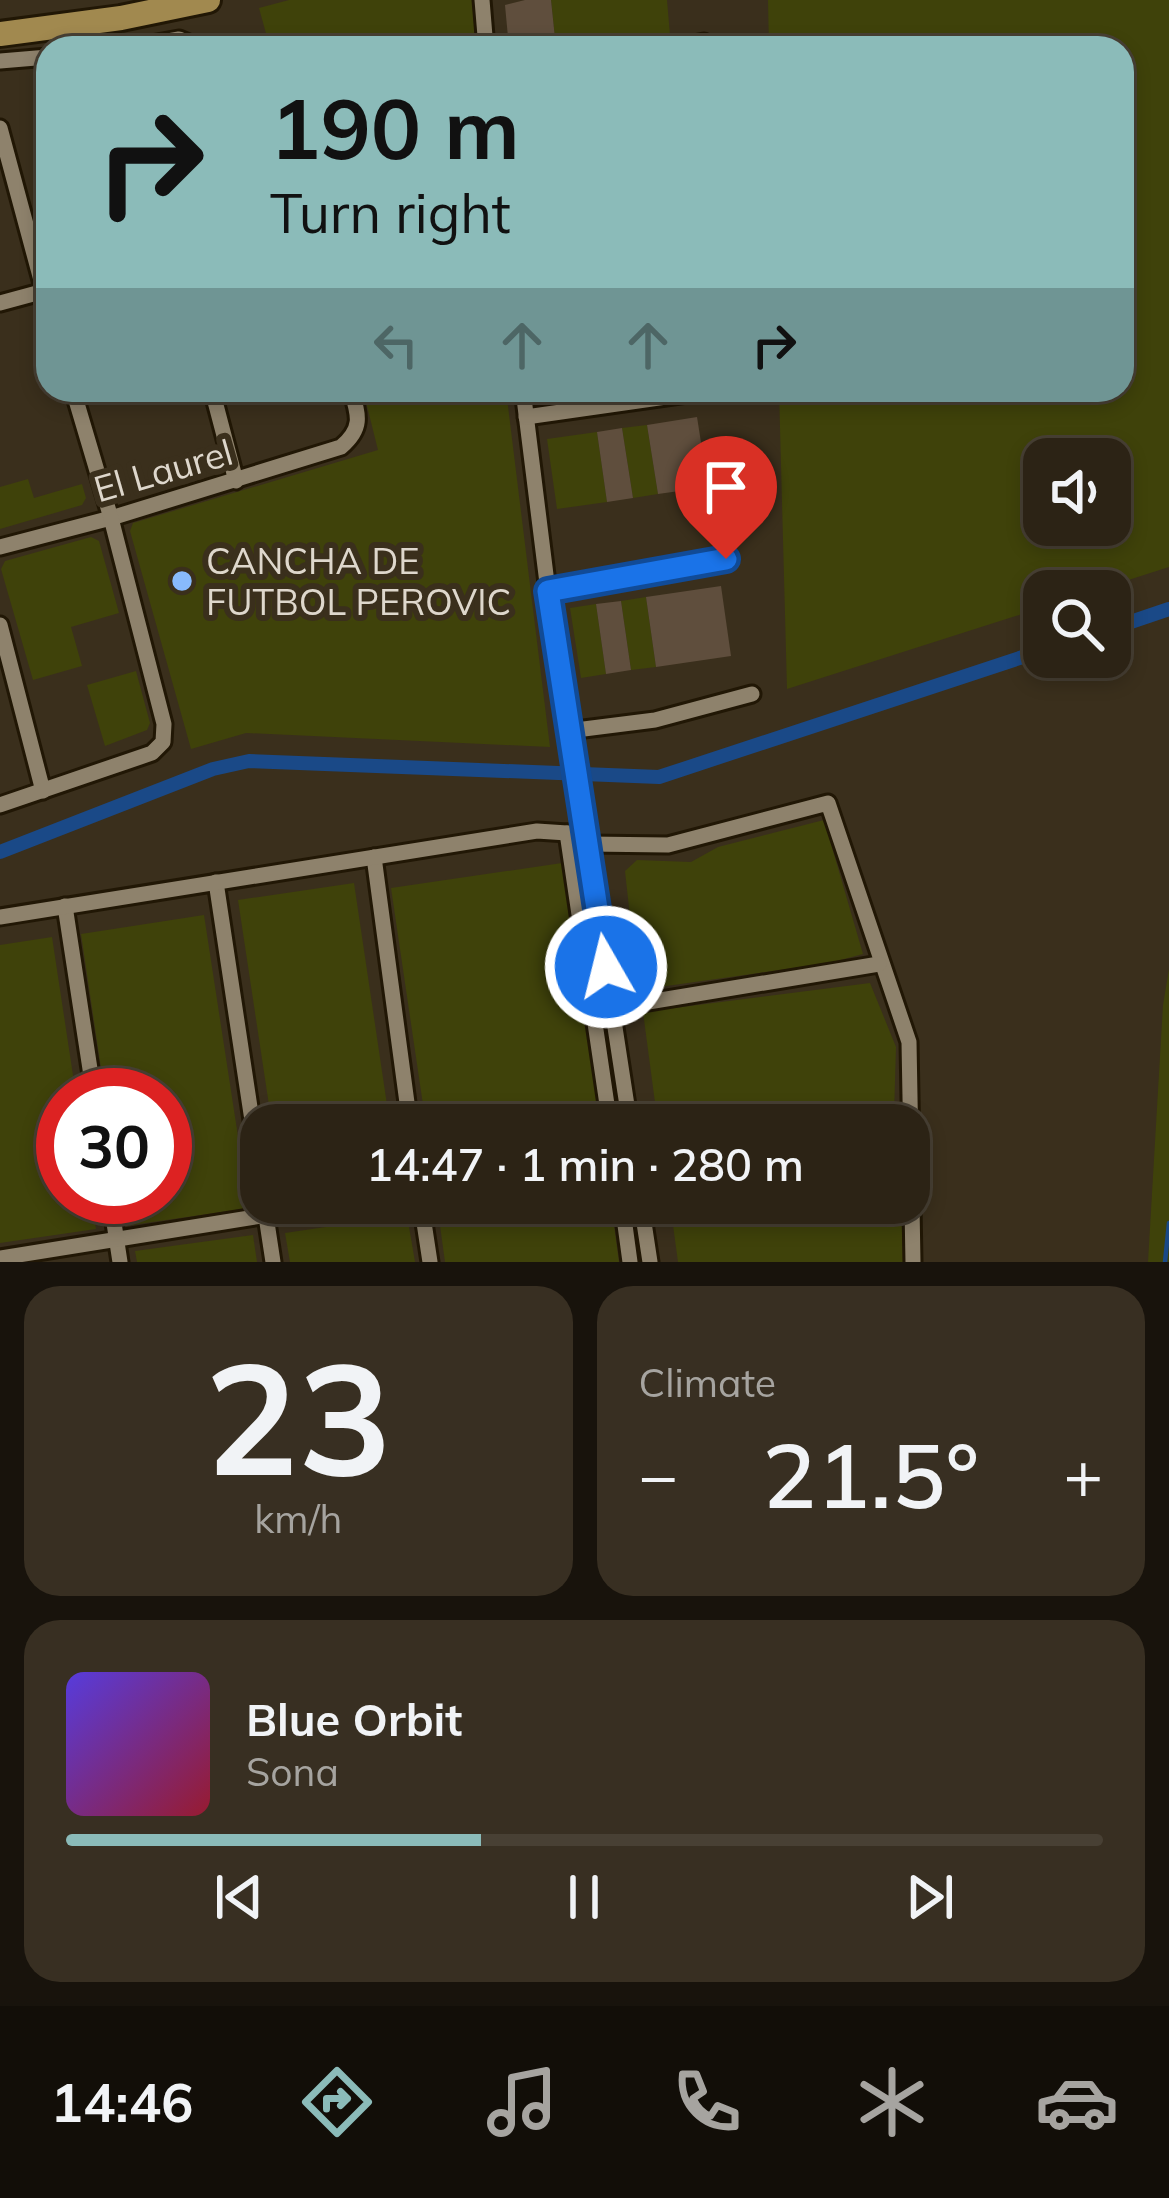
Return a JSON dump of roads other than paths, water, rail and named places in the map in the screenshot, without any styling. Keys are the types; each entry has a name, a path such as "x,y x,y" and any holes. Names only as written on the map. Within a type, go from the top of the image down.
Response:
{"main road":[{"path":"0,18 129,0"},
{"path":"0,34 121,18 208,0"}],"street":[{"path":"482,0 485,36"},
{"path":"0,61 36,58"},
{"path":"0,128 36,259"},
{"path":"0,303 36,298"},
{"path":"0,806 152,753 163,742 164,724 77,402"},
{"path":"215,402 236,481"},
{"name":"El Laurel","path":"0,547 341,447 355,435 360,418 355,402"},
{"path":"525,402 568,730 627,1104"},
{"path":"526,417 631,402"},
{"path":"548,591 726,559"},
{"path":"0,625 43,791"},
{"path":"568,730 656,720 752,694"},
{"path":"0,916 537,831 587,840 668,845 828,803 908,1042 909,1104"},
{"path":"567,833 607,1104"},
{"path":"374,857 407,1104"},
{"path":"215,882 249,1104"},
{"path":"65,906 90,1068"},
{"path":"612,1008 879,964"},
{"path":"0,1258 240,1215"},
{"path":"114,1224 120,1262"},
{"path":"268,1224 273,1262"},
{"path":"424,1224 430,1262"},
{"path":"625,1224 630,1262"},
{"path":"644,1224 650,1262"},
{"path":"912,1224 913,1262"}],"waterway":[{"path":"1131,622 1169,609"},
{"path":"0,852 213,769 249,761 659,777 1023,657"},
{"path":"1165,1262 1169,1223"}],"place":[{"name":"CANCHA DE FUTBOL PEROVIC","path":"182,581"}]}
